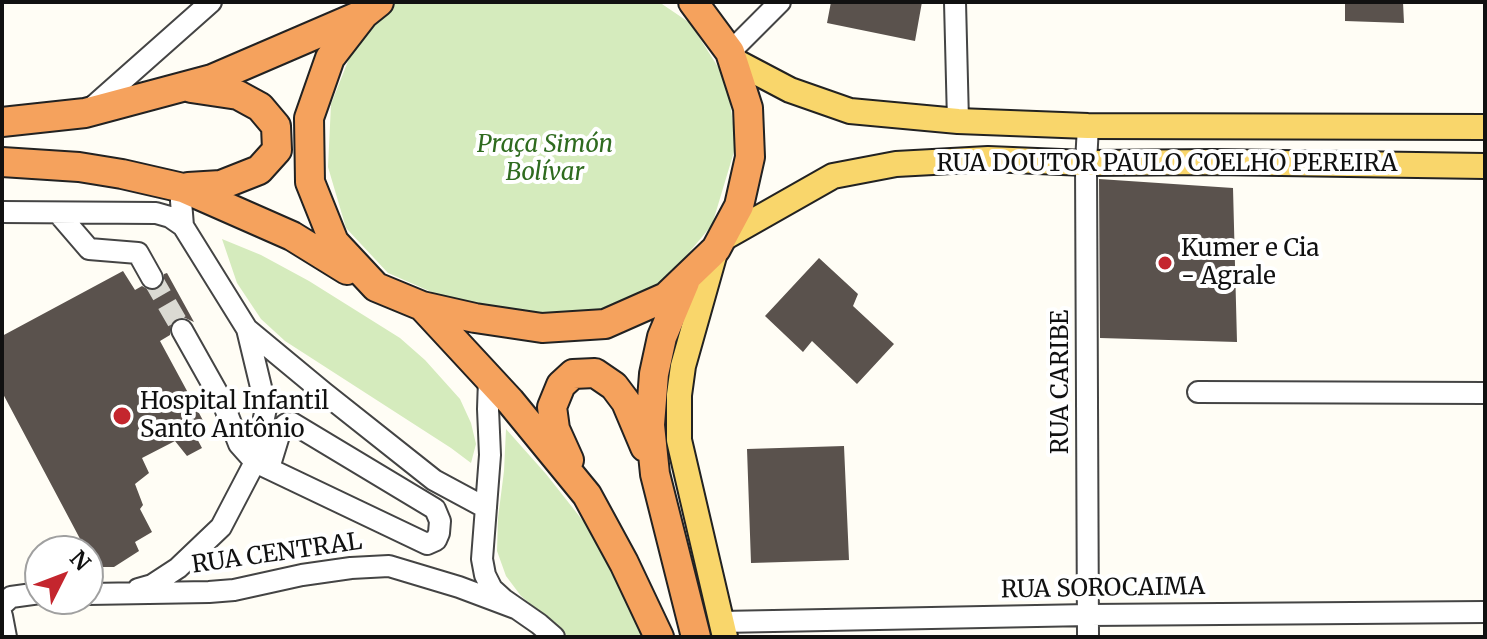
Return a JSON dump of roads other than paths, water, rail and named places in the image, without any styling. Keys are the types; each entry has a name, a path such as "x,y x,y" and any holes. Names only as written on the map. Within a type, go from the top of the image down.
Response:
{"highway":[{"path":"655,474 650,425 654,374 662,337 695,286 739,206 750,157 748,108 731,56 693,2"},
{"path":"2,122 85,113 212,79 296,44 374,5"},
{"path":"374,5 330,58 309,118 310,182 334,242 376,287"},
{"path":"183,188 221,185 259,170 277,150 276,126 260,107 238,95 184,86"},
{"path":"2,162 79,167 183,188 292,236 376,287 422,306 475,318 542,328 605,324 695,286"},
{"path":"422,306 510,401 587,495"},
{"path":"659,637 555,429 552,407 561,385 573,374 595,373 614,386 637,425 655,474 696,637"}],"main road":[{"name":"RUA DOUTOR PAULO COELHO PEREIRA","path":"731,56 790,90 850,111 958,121 1088,126 1485,127"},
{"name":"RUA DOUTOR PAULO COELHO PEREIRA","path":"719,244 833,176 896,164 988,159 1086,163 1485,166"},
{"path":"695,286 679,395 679,440 723,630"}],"street":[{"path":"85,113 211,2"},
{"path":"731,56 780,2"},
{"path":"955,2 958,121"},
{"name":"RUA CARIBE","path":"1088,126 1088,637"},
{"path":"183,188 183,226"},
{"path":"2,212 156,213 170,217 183,226 247,329 266,408 262,465"},
{"path":"58,213 89,249 138,253 152,278"},
{"path":"247,329 434,480 486,508"},
{"path":"119,595 152,585 178,568 221,527 262,465 286,424 292,423 435,509 440,521 439,533 436,540 427,544 262,465 239,444 223,403 182,330"},
{"path":"489,379 490,455 482,559 485,575 492,589 554,637"},
{"path":"1198,392 1485,393"},
{"name":"RUA CENTRAL","path":"104,595 222,591 302,575 389,566 515,608"},
{"path":"2,605 11,597 24,595"},
{"name":"RUA SOROCAIMA","path":"723,630 1089,615 1485,612"},
{"path":"2,616 6,637"}],"tunnel":[{"path":"152,278 182,330"}],"place":[{"name":"Kumer e Cia - Agrale","path":"1165,263"},
{"name":"Hospital Infantil Santo Antônio","path":"122,416"}],"park label":[{"name":"Praça Simón Bolívar","path":"545,159"}]}
